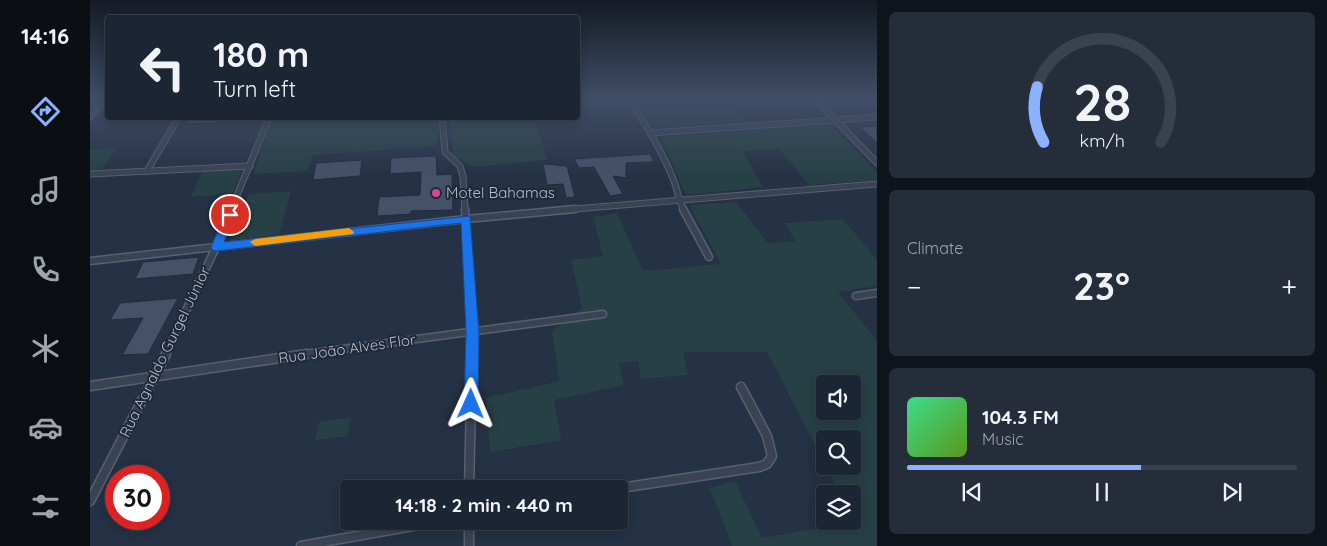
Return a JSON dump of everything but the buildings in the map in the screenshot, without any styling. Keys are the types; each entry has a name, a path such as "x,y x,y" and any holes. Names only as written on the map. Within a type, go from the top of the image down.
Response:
{"street":[{"path":"147,171 174,125"},
{"name":"Rua Agnaldo Gurgel Júnior","path":"90,501 155,376 216,247 266,125"},
{"path":"443,125 445,152 462,169 466,219 472,332 469,480"},
{"path":"646,125 675,185 678,200 709,257"},
{"path":"651,133 758,125"},
{"path":"841,125 877,163"},
{"path":"90,174 250,166"},
{"path":"90,261 466,219 877,184"},
{"path":"856,296 877,293"},
{"name":"Rua João Alves Flor","path":"90,386 603,314"},
{"path":"628,487 767,464 772,456 767,436 741,387"},
{"path":"301,546 391,530"},
{"path":"469,530 469,546"}],"green space":[{"path":"270,125 438,125 437,146 312,155 308,171 253,174"},
{"path":"451,125 537,125 547,160 475,167 453,156"},
{"path":"653,125 702,125 655,128"},
{"path":"831,125 877,172 877,180 809,185 780,149 743,151 763,187 686,195 660,137"},
{"path":"117,148 102,169 90,170 90,150"},
{"path":"242,170 233,193 191,197 202,172"},
{"path":"291,191 279,234 230,241 249,194"},
{"path":"736,202 768,243 796,241 784,223 843,219 877,260 877,286 838,292 877,341 877,546 732,546 710,488 735,481 762,538 816,529 861,530 861,485 836,485 830,475 861,475 861,430 816,430 816,447 767,352 683,352 688,375 641,379 638,361 619,363 624,385 554,400 561,440 490,452 486,398 559,381 552,331 582,308 571,260 603,256 593,217 617,213 643,271 721,264 689,205"},
{"path":"351,417 347,436 315,440 319,422"}],"slow traffic":[{"path":"255,242 349,232"}],"place":[{"name":"Motel Bahamas","path":"436,193"}],"route":[{"path":"230,215 216,247 466,219 472,332 471,404"}]}
